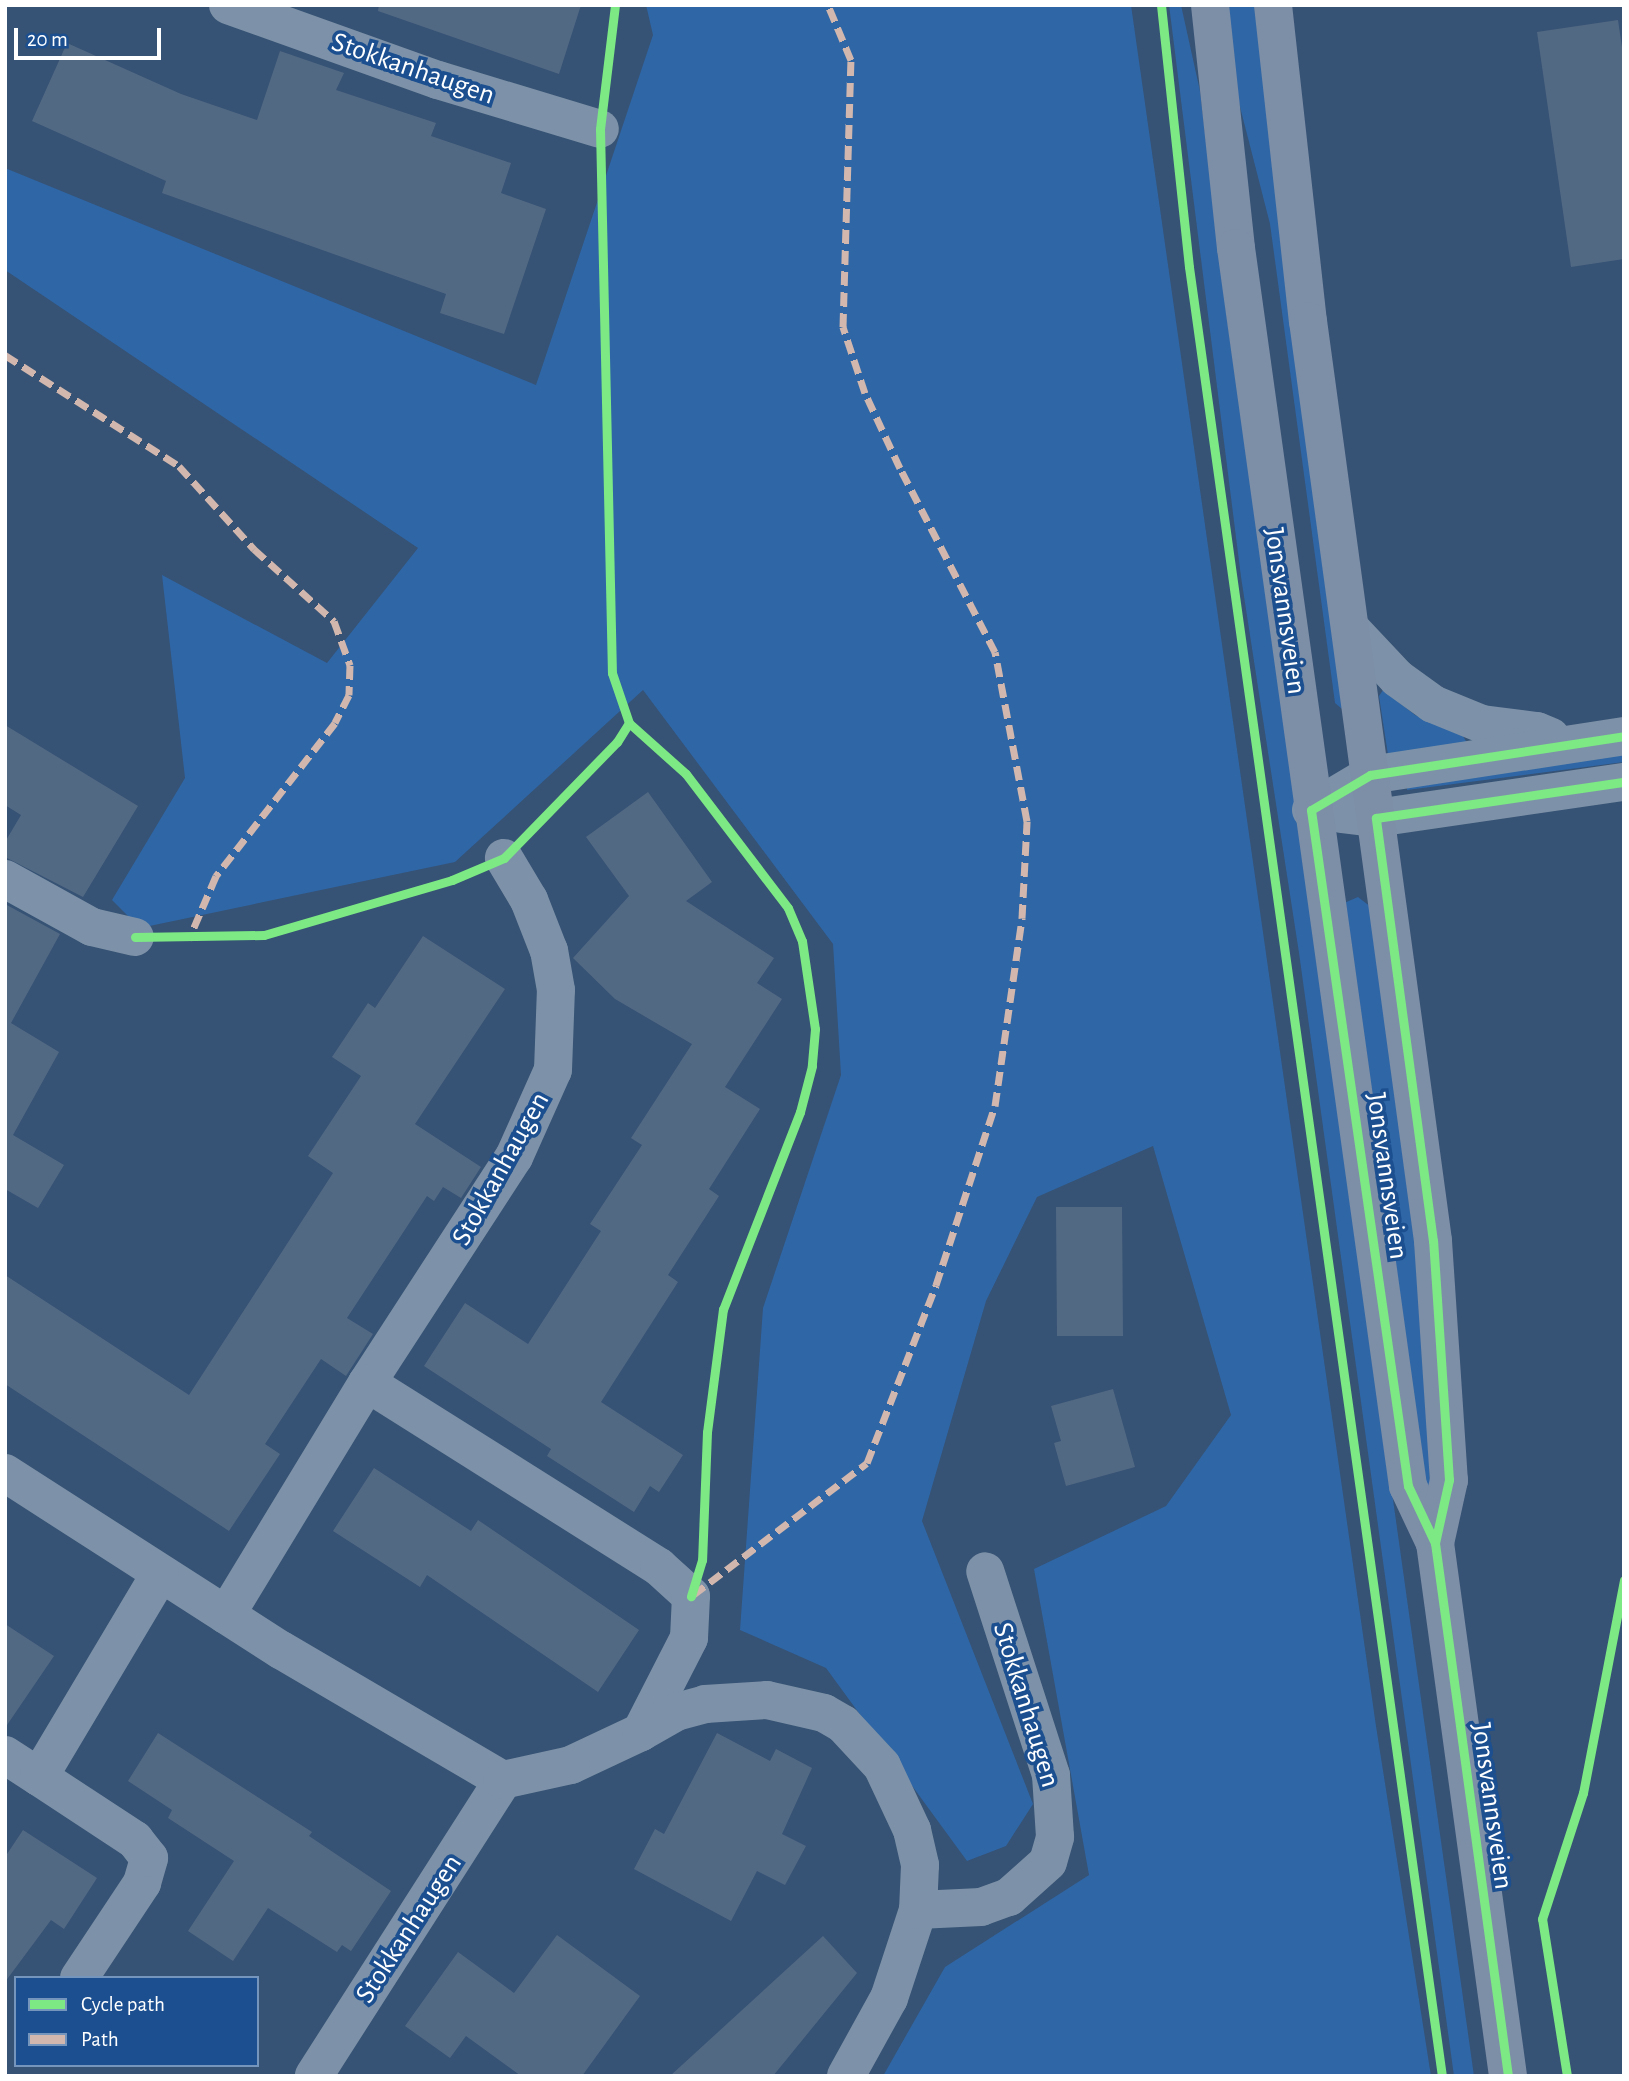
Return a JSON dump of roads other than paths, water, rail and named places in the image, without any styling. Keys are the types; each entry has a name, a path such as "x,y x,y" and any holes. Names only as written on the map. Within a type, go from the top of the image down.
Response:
{"main road":[{"name":"Jonsvannsveien","path":"1210,5 1236,248 1311,810 1408,1486 1435,1543 1507,2076"},
{"name":"Jonsvannsveien","path":"1273,5 1308,321 1433,1241 1449,1480 1435,1543"}],"street":[{"name":"Stokkanhaugen","path":"228,5 438,80 600,129"},
{"path":"1352,630 1398,678 1433,704 1482,724 1537,731 1568,745"},
{"path":"1311,810 1370,775 1624,736"},
{"path":"1311,810 1376,818 1624,782"},
{"name":"Stokkanhaugen","path":"226,1615 367,1383 514,1157 554,1070 556,990 550,951 529,900 504,858"},
{"path":"5,879 92,927 135,937"},
{"path":"367,1383 659,1567 691,1596 689,1638 640,1732"},
{"path":"5,1473 226,1615 503,1780 571,1765 676,1712 731,1700 797,1704 843,1724 882,1766 912,1830 920,1865 918,1910 890,1998 846,2076"},
{"name":"Stokkanhaugen","path":"918,1910 981,1908 1009,1897 1048,1861 1055,1837 1051,1775 985,1571"},
{"path":"38,1777 160,1574"},
{"path":"5,1755 135,1840 149,1858 142,1883 80,1976"},
{"name":"Stokkanhaugen","path":"314,2076 503,1780"}]}
